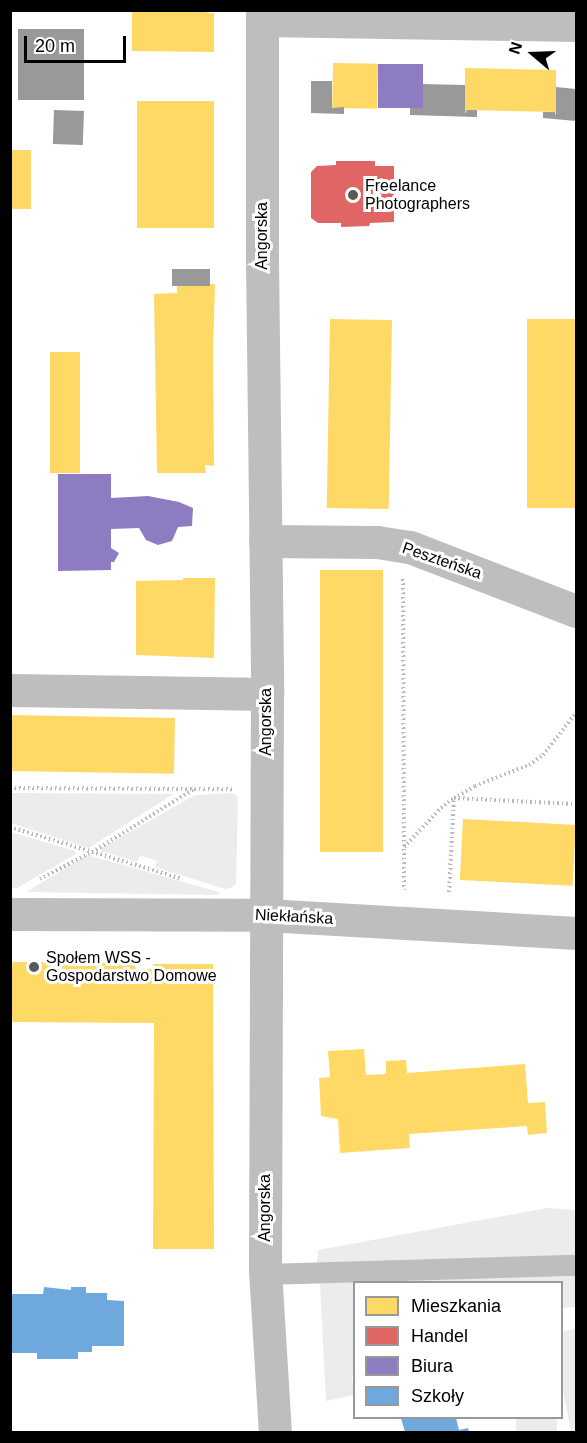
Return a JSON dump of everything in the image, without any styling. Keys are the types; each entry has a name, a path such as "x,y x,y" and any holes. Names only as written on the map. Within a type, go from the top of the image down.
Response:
{"street":[{"path":"262,15 576,25"},
{"name":"Angorska","path":"262,15 267,694 265,1274 275,1432"},
{"name":"Peszteńska","path":"265,541 377,542 410,547 576,611"},
{"path":"10,690 267,694"},
{"name":"Niekłańska","path":"10,914 266,915 576,933"}],"lane":[{"path":"265,1274 576,1265"}],"path":[{"path":"403,570 404,899"},
{"path":"404,847 441,808 454,798 475,786 529,765 543,755 576,713"},
{"path":"10,788 241,789"},
{"path":"33,882 92,852 195,789"},
{"path":"454,798 576,804"},
{"path":"449,902 454,798"},
{"path":"10,827 188,881"}],"shaded area":[{"path":"11,793 173,794 89,848 11,823"},
{"path":"232,793 238,796 236,883 233,887 225,889 155,867 157,861 140,855 137,862 100,849 195,795"},
{"path":"11,832 75,851 76,854 17,888 11,888"},
{"path":"87,855 219,892 218,895 26,892"},
{"path":"547,1208 576,1210 576,1307 563,1308 563,1281 353,1281 353,1395 326,1401 320,1284 316,1272 318,1250"},
{"path":"576,1328 576,1432 571,1432 563,1390 563,1332"},
{"path":"516,1419 557,1419 557,1432 516,1432"}],"building: Mieszkania":[{"path":"132,10 208,10 207,13 214,13 214,52 132,51"},
{"path":"333,63 378,64 377,109 332,108"},
{"path":"465,68 556,70 556,112 467,110 465,114"},
{"path":"137,101 214,101 214,228 137,228"},
{"path":"10,150 31,150 31,209 10,209"},
{"path":"215,284 214,466 205,465 206,473 157,473 154,294 177,293 177,286"},
{"path":"330,319 392,320 389,509 327,508"},
{"path":"527,319 576,319 576,508 527,508"},
{"path":"50,352 80,352 80,473 50,473"},
{"path":"320,570 383,570 383,852 320,852"},
{"path":"183,578 215,578 214,658 136,655 136,581 183,580"},
{"path":"10,715 175,718 174,774 10,771"},
{"path":"463,819 576,825 573,886 460,880"},
{"path":"10,962 135,963 136,969 153,969 153,964 213,964 214,1249 153,1249 154,1023 10,1022"},
{"path":"364,1049 366,1075 386,1074 386,1061 406,1060 407,1073 525,1064 528,1103 545,1102 547,1133 528,1135 527,1126 409,1134 410,1148 340,1153 338,1119 321,1116 319,1078 330,1077 328,1051"}],"building: Handel":[{"name":"Freelance Photographers","path":"336,161 375,161 375,166 394,166 394,222 341,227 341,223 318,223 311,218 311,172 317,166 336,165"}],"building: Biura":[{"path":"378,64 423,64 423,108 378,108"},
{"path":"58,474 111,474 111,498 148,496 179,502 193,508 192,526 178,527 172,541 158,545 146,540 139,528 111,529 111,548 119,553 114,562 111,562 111,570 58,571"}],"building: Szkoły":[{"path":"44,1287 71,1290 71,1287 86,1287 86,1293 107,1293 107,1300 124,1301 124,1346 92,1346 92,1352 78,1352 78,1359 37,1359 37,1353 10,1353 10,1294 43,1294"},
{"path":"401,1419 456,1419 459,1430 468,1428 469,1432 405,1432"}],"building: Przemysł":[{"path":"18,29 84,29 84,100 18,100"},
{"path":"311,81 332,81 332,108 344,107 344,114 311,113"},
{"path":"423,84 465,85 465,114 467,110 477,110 477,117 410,115 410,108 423,108"},
{"path":"556,87 576,89 576,121 543,118 543,112 555,112 556,116"},
{"path":"54,110 84,111 83,145 53,144"},
{"path":"172,269 210,269 210,286 172,286"}],"place":[{"name":"Freelance Photographers","path":"353,195"},
{"name":"Społem WSS - Gospodarstwo Domowe","path":"34,967"}]}
